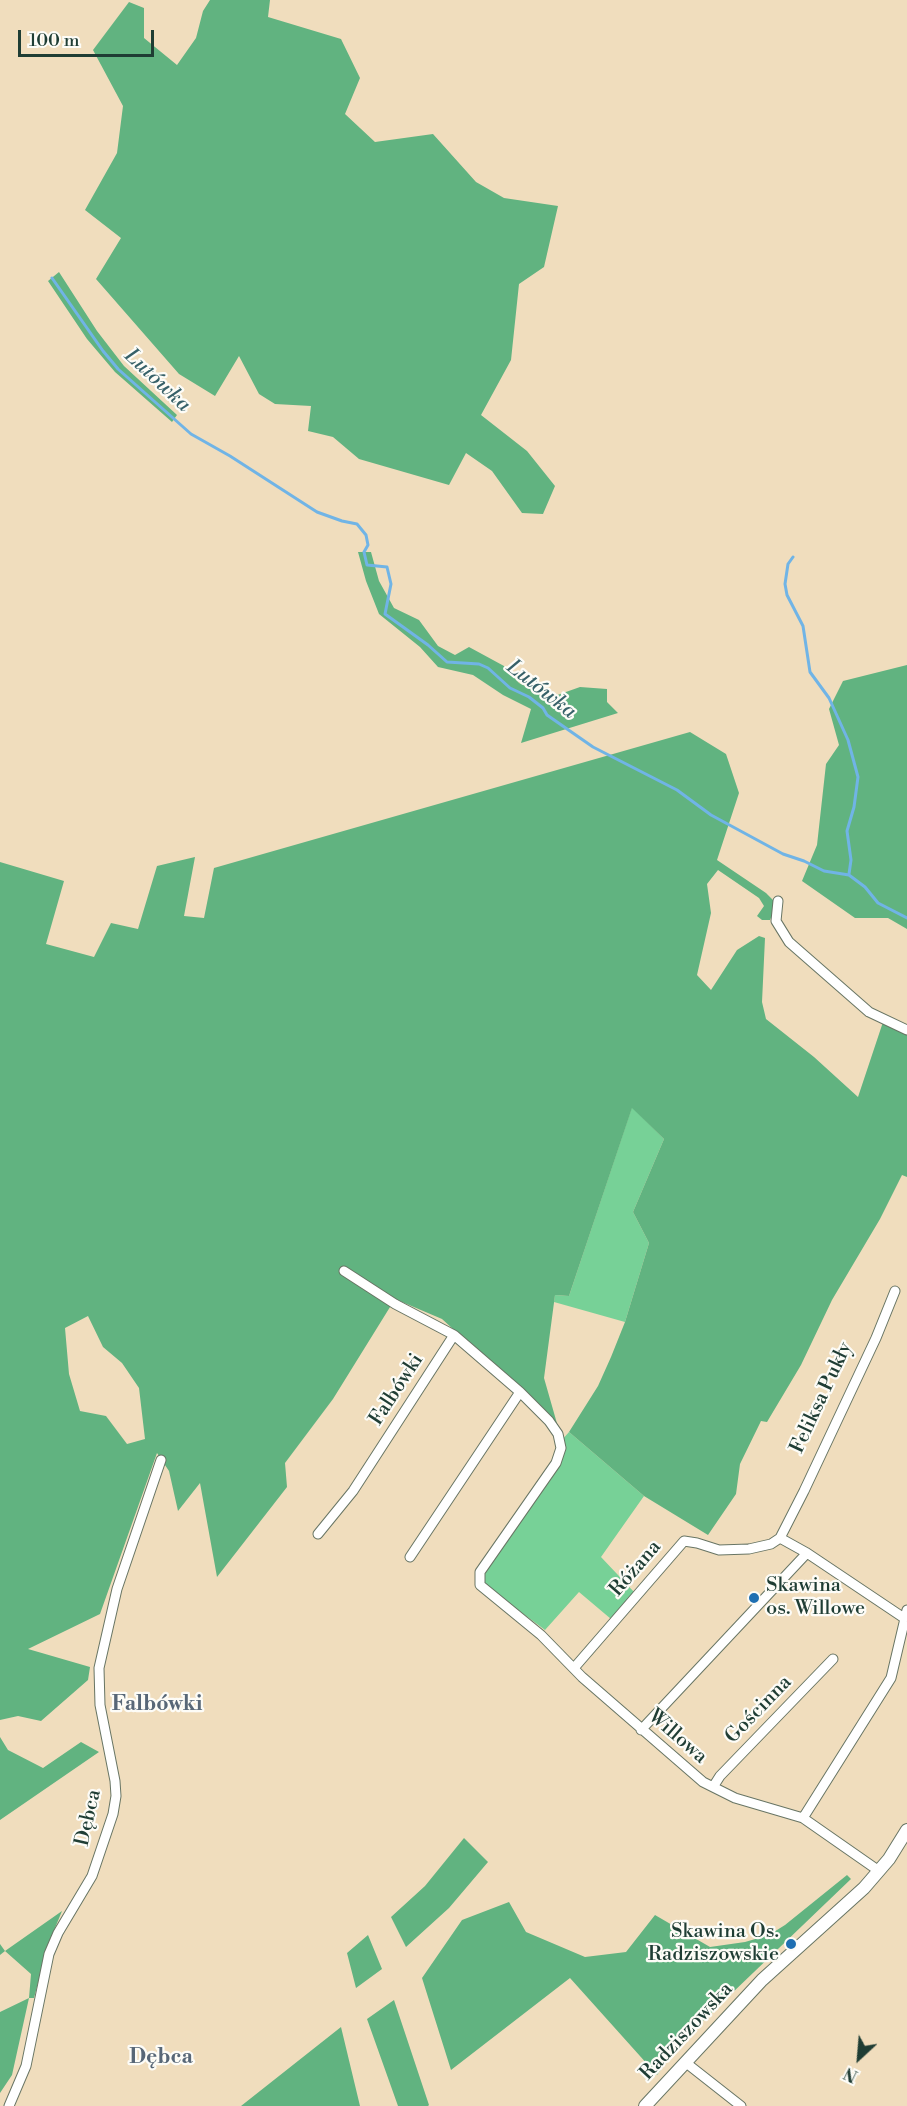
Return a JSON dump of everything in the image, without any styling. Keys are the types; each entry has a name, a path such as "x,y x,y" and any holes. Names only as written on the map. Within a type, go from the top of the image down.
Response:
{"street":[{"path":"778,901 776,921 789,942 869,1012 907,1029"},
{"path":"344,1271 395,1304 454,1335 520,1392 410,1557"},
{"name":"Feliksa Pukły","path":"780,1538 866,1360 895,1291"},
{"name":"Falbówki","path":"318,1534 353,1491 454,1335"},
{"name":"Willowa","path":"520,1392 549,1421 558,1434 561,1448 556,1463 480,1572 480,1585 541,1635 641,1730 703,1782 735,1798 802,1818 879,1870"},
{"name":"Dębca","path":"9,2106 26,2066 49,1954 58,1933 92,1876 113,1814 116,1796 115,1781 100,1705 99,1668 117,1589 161,1460"},
{"path":"780,1538 906,1614 891,1678 802,1818"},
{"name":"Różana","path":"574,1668 684,1541 718,1550 749,1549 771,1544 780,1538"},
{"path":"641,1730 807,1553"},
{"name":"Gościnna","path":"713,1787 720,1776 833,1659"},
{"name":"Radziszowska","path":"645,2106 762,1980 824,1926 879,1870 907,1830"},
{"path":"685,2062 741,2106"}],"green space":[{"path":"210,0 270,0 268,17 341,39 360,78 345,114 375,142 433,134 476,182 504,198 558,206 544,267 519,284 511,360 481,415 527,451 555,486 543,514 522,513 492,471 466,453 449,485 359,459 333,437 308,431 311,406 275,404 259,394 239,356 215,396 179,374 96,279 121,238 85,210 117,153 123,106 93,50 129,2 144,8 144,38 177,65 196,38 203,11"},
{"path":"59,272 97,331 124,366 177,415 172,422 115,372 87,339 48,281"},
{"path":"358,552 371,552 379,581 394,608 419,620 438,646 455,655 469,647 504,666 519,683 549,698 580,687 607,689 607,702 618,713 521,743 531,709 503,695 473,675 438,667 420,647 379,614"},
{"path":"907,665 907,929 888,918 855,918 802,881 817,845 826,764 839,745 829,709 843,681"},
{"path":"690,732 726,754 739,793 717,860 766,893 773,900 775,908 770,920 762,920 757,916 764,906 759,898 718,870 707,884 711,913 697,975 711,990 737,950 759,936 765,938 762,1002 766,1019 814,1057 858,1097 883,1022 907,1035 907,1177 902,1175 880,1219 832,1300 801,1365 767,1422 761,1421 740,1464 736,1494 708,1535 644,1496 569,1432 598,1386 611,1357 625,1322 649,1243 633,1212 664,1139 632,1108 569,1296 555,1295 544,1378 558,1427 442,1319 395,1299 333,1399 285,1463 287,1487 217,1577 200,1483 178,1511 169,1471 157,1453 100,1614 28,1649 90,1667 88,1680 41,1721 18,1716 0,1720 0,862 64,881 46,944 94,957 111,923 138,929 157,866 195,857 184,916 204,918 214,868","holes":["88,1316 103,1347 122,1363 139,1388 145,1439 127,1444 106,1416 80,1411 69,1374 65,1328"]},
{"path":"632,1107 664,1139 633,1212 649,1243 625,1322 554,1302 555,1295 569,1296"},
{"path":"569,1432 644,1496 601,1557 634,1592 611,1619 579,1592 545,1630 498,1595 484,1583 484,1578 487,1568 542,1487 561,1441"},
{"path":"0,1737 8,1750 43,1768 81,1742 99,1752 0,1820"},
{"path":"464,1838 488,1862 449,1908 406,1947 391,1917 425,1886"},
{"path":"847,1875 851,1879 681,2042 657,2075 570,1978 451,2070 422,1978 462,1920 509,1902 526,1932 585,1957 626,1952 655,1915 710,1947 745,1942 769,1935 785,1925"},
{"path":"62,1911 48,1945 34,1998 29,1998 31,1974 5,1951"},
{"path":"368,1935 382,1969 356,1988 347,1953"},
{"path":"0,1944 5,1951 0,1955"},
{"path":"29,1998 12,2075 0,2093 0,2012"},
{"path":"394,2000 428,2106 398,2106 367,2019"},
{"path":"341,2027 360,2106 241,2106"}],"waterway":[{"name":"Lutówka","path":"52,278 118,369 191,434 230,456 317,512 357,524 366,535 368,545 364,552 367,565 387,567 391,584 385,614 428,645 447,662 479,664 488,668 510,688 529,697 543,708 547,715 593,747 677,790 711,815 783,854 824,871 849,875 865,887 878,903 907,918"},
{"path":"793,557 788,564 785,584 787,595 803,626 810,672 829,698 848,740 858,777 854,807 847,831 851,860 849,874"}],"place":[{"name":"Skawina os. Willowe","path":"754,1598"},
{"name":"Skawina Os. Radziszowskie","path":"791,1944"}],"district":[{"name":"Falbówki","path":"157,1705"},
{"name":"Dębca","path":"161,2058"}]}
